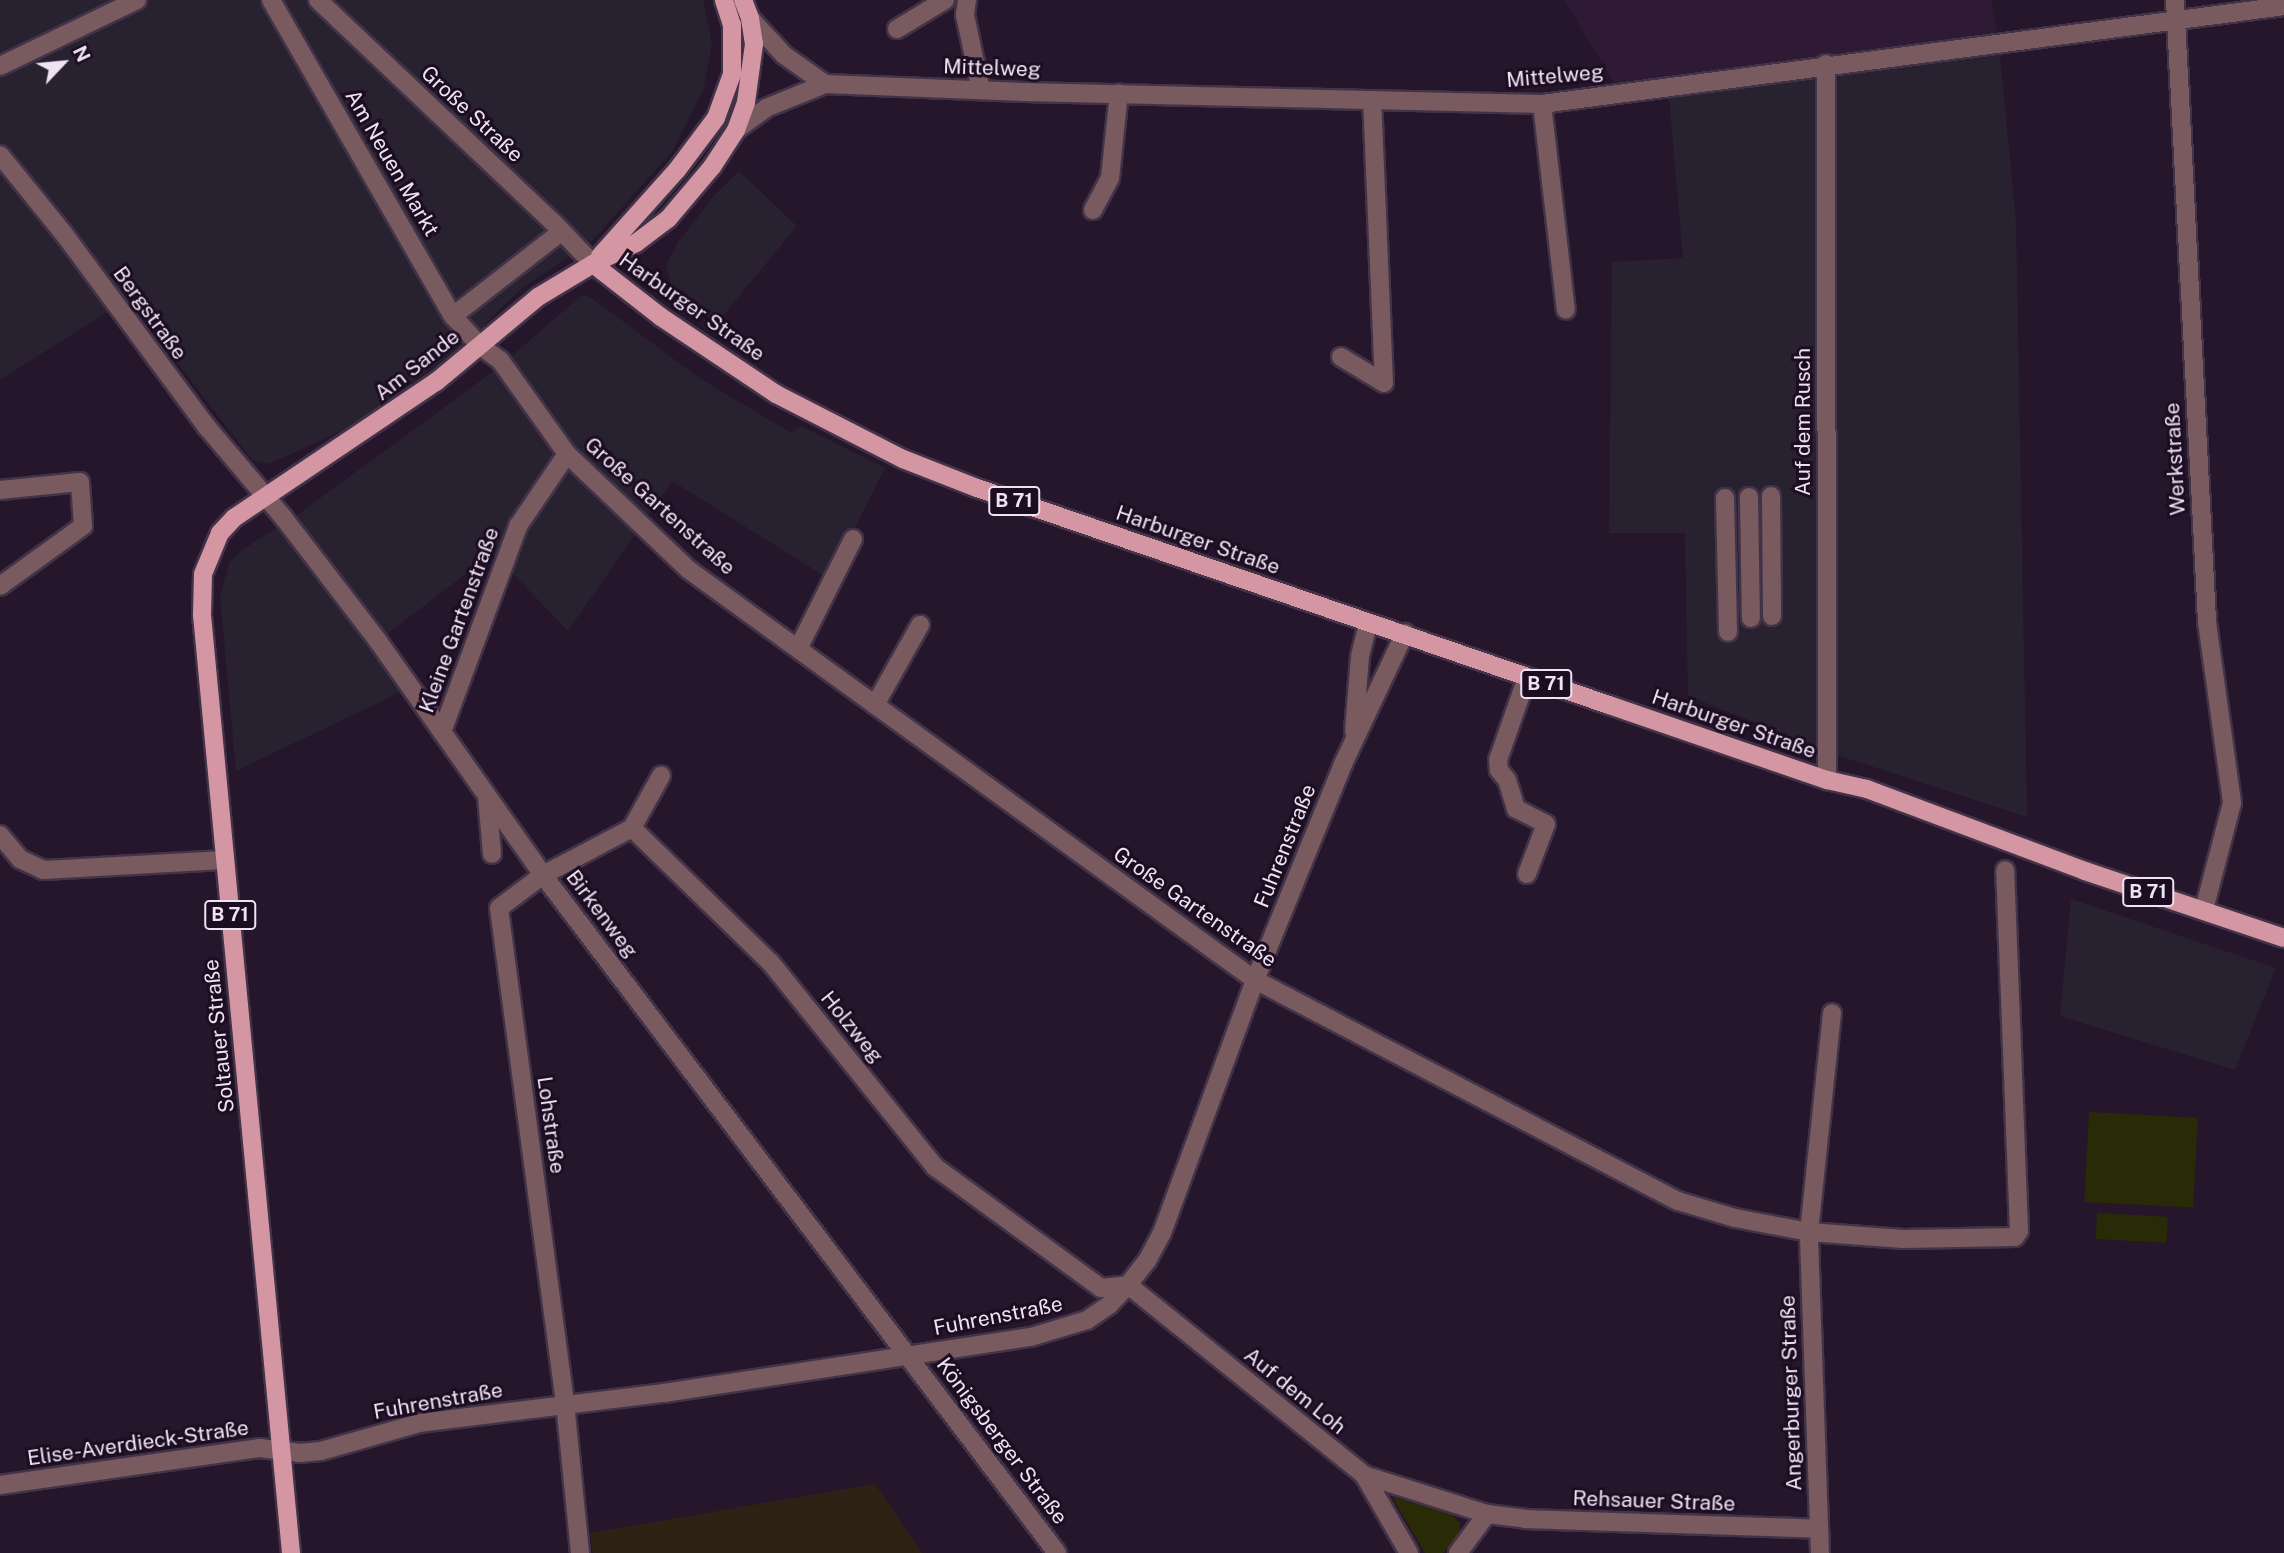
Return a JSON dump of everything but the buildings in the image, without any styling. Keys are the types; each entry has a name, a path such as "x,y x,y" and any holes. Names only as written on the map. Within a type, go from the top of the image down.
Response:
{"main road":[{"path":"593,264 677,170 716,118 732,74 732,25 724,0"},
{"path":"593,264 636,243 668,219 712,167 736,130 746,102 754,44 750,18 743,0"},
{"name":"Am Sande","path":"264,496 371,429 436,382 538,297 593,264"},
{"name":"Harburger Straße","path":"593,264 660,317 776,394 903,459 990,493 1828,780 1880,793 2013,844 2284,938"},
{"name":"Soltauer Straße","path":"264,496 234,518 220,533 203,574 202,615 292,1553"}],"street":[{"path":"0,66 137,0"},
{"name":"Am Neuen Markt","path":"271,0 453,316 479,345"},
{"name":"Große Straße","path":"318,0 562,231 593,264"},
{"path":"897,29 945,0"},
{"path":"967,0 965,15 981,90"},
{"name":"Werkstraße","path":"2175,0 2207,622 2232,803 2204,910"},
{"name":"Mittelweg","path":"736,130 766,108 825,84 1494,105 1542,103 2284,6"},
{"path":"750,18 784,55 825,84"},
{"name":"Auf dem Rusch","path":"1826,64 1828,780"},
{"path":"1093,210 1110,178 1119,93"},
{"path":"1341,358 1384,383 1372,100"},
{"path":"1542,103 1566,310"},
{"name":"Bergstraße","path":"0,155 64,234 199,418 264,496"},
{"path":"453,316 562,231"},
{"name":"Große Gartenstraße","path":"479,345 500,360 567,454 689,570 1255,980 1678,1201 1735,1218 1809,1232 1903,1239 2015,1237 2019,1231 2005,870"},
{"name":"Kleine Gartenstraße","path":"442,732 518,526 567,454"},
{"path":"0,491 80,482 83,526 0,586"},
{"name":"Birkenweg","path":"264,496 377,641 543,875 910,1356"},
{"path":"1771,496 1772,616"},
{"path":"1749,497 1751,618"},
{"path":"1725,498 1728,632"},
{"path":"798,649 853,539"},
{"name":"Fuhrenstraße","path":"1353,742 1360,656 1368,622"},
{"path":"874,705 920,625"},
{"name":"Fuhrenstraße","path":"282,1450 321,1451 419,1423 565,1403 664,1393 1062,1330 1087,1320 1109,1305 1147,1261 1162,1233 1255,980 1353,742 1405,633"},
{"path":"1527,677 1498,760 1499,771 1507,780 1516,809 1546,824 1527,874"},
{"path":"543,875 632,828 661,776"},
{"path":"487,797 492,853"},
{"name":"Holzweg","path":"632,828 771,963 935,1167 1101,1288 1128,1285"},
{"path":"0,835 20,859 44,870 224,860"},
{"name":"Lohstraße","path":"543,875 499,908 565,1403"},
{"name":"Angerburger Straße","path":"1820,1553 1809,1232 1832,1013"},
{"name":"Auf dem Loh","path":"1128,1285 1364,1475 1409,1553"},
{"name":"Königsberger Straße","path":"910,1356 1057,1553"},
{"path":"565,1403 578,1544"},
{"name":"Elise-Averdieck-Straße","path":"0,1485 260,1448 282,1450"},
{"name":"Rehsauer Straße","path":"1364,1475 1487,1514 1525,1519 1819,1529"},
{"path":"1458,1553 1487,1514"}],"shaded area":[{"path":"0,0 703,0 712,43 704,89 672,152 592,241 522,288 466,343 352,426 269,464 252,460 128,299 0,380"},
{"path":"1564,0 1991,0 1999,44 1618,89"},
{"path":"1999,44 2016,223 2027,817 1791,740 1774,730 1688,696 1685,533 1609,533 1612,262 1683,258 1668,86"},
{"path":"739,171 797,226 717,323 684,302 672,289 666,265 678,242 714,196"},
{"path":"582,295 590,297 701,379 791,433 801,426 885,468 829,579 672,481 568,631 493,553 378,641 409,688 236,771 220,597 229,563 242,550 297,515 498,368"},
{"path":"2071,899 2276,968 2235,1070 2060,1016"},
{"path":"2089,1112 2198,1118 2193,1208 2084,1202"},
{"path":"2097,1213 2168,1217 2167,1243 2096,1239"},
{"path":"875,1484 922,1553 593,1553 590,1533"},
{"path":"1392,1497 1450,1512 1460,1523 1460,1535 1443,1553 1425,1553"}]}
